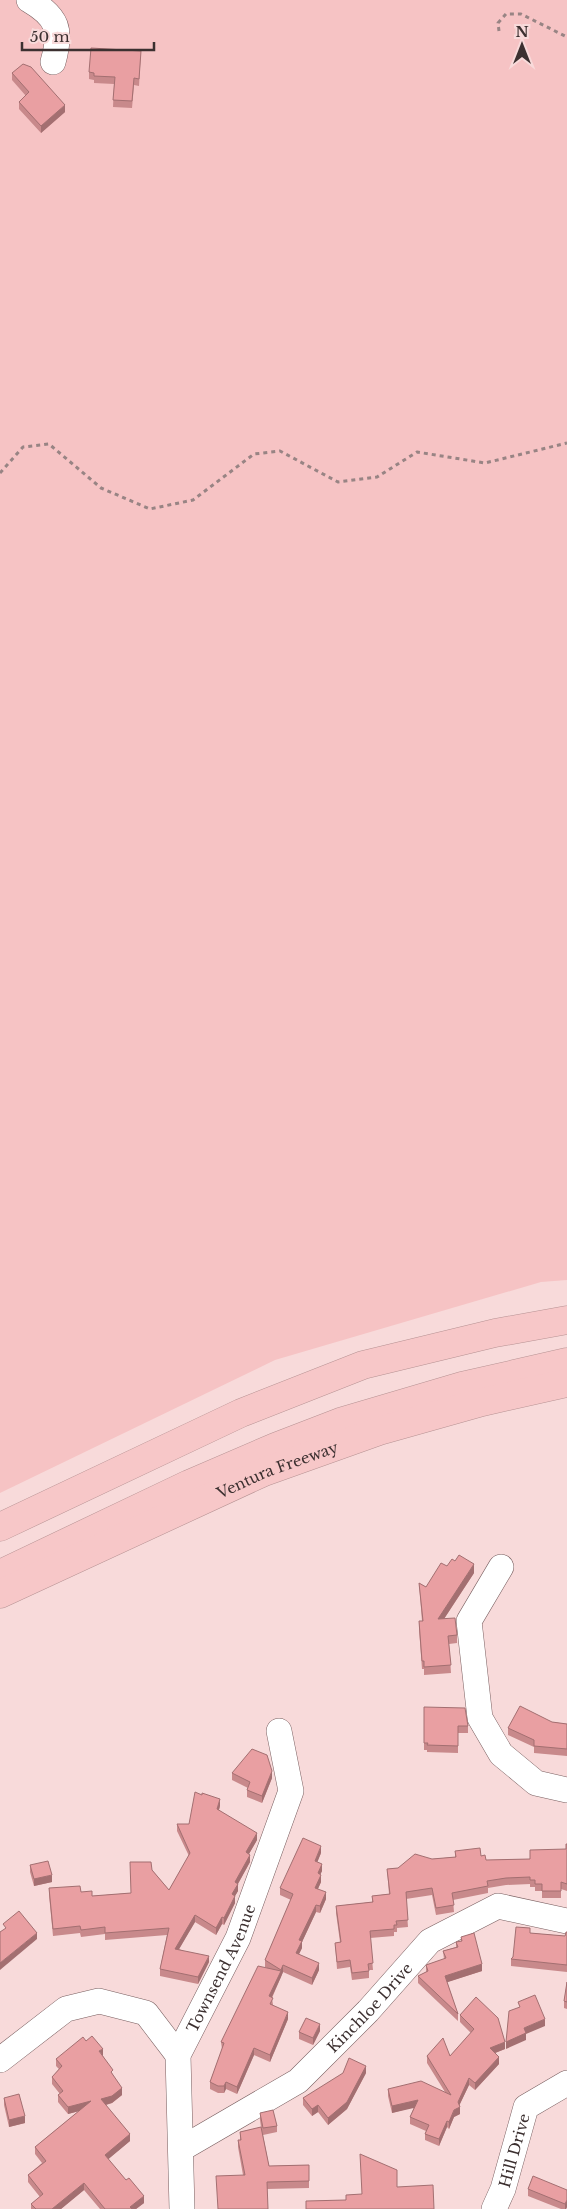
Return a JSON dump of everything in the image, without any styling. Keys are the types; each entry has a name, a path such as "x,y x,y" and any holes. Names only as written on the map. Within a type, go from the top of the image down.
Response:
{"highway":[{"path":"0,1527 241,1413 363,1366 495,1333 567,1320"},
{"path":"0,1574 189,1484 275,1447 340,1422 462,1386 567,1362"},
{"name":"Ventura Freeway","path":"0,1594 264,1472 379,1431 482,1402 567,1384"}],"street":[{"path":"29,0 47,12 53,21 59,41 52,62"},
{"path":"501,1567 469,1621 480,1718 501,1754 536,1783 567,1790"},
{"name":"Townsend Avenue","path":"182,2209 178,2056 238,1938 290,1791 279,1731"},
{"name":"Kinchloe Drive","path":"181,2149 298,2080 368,2012 430,1941 498,1906 567,1921"},
{"path":"0,2060 66,2009 99,2002 146,2013 178,2056"},
{"name":"Hill Drive","path":"494,2209 526,2107 567,2082"}],"path":[{"path":"499,31 498,23 506,14 521,14 567,37"},
{"path":"0,472 23,447 49,444 101,488 150,509 193,500 254,454 280,451 338,482 377,478 417,452 485,463 567,443"}],"shaded area":[{"path":"0,0 567,0 567,1280 541,1282 275,1360 0,1493"}],"building":[{"path":"91,48 141,51 139,79 134,78 132,101 113,100 115,77 94,76 94,73 89,72"},
{"path":"23,64 31,67 65,105 41,126 19,102 29,92 12,73"},
{"path":"459,1555 474,1564 438,1619 455,1618 457,1635 448,1636 451,1665 424,1667 419,1621 423,1621 419,1583 426,1587 441,1563 447,1566 452,1559 455,1561"},
{"path":"520,1706 552,1722 567,1724 567,1749 534,1746 534,1740 508,1728"},
{"path":"424,1707 465,1708 468,1726 458,1726 458,1746 427,1745 428,1743 424,1743"},
{"path":"252,1749 267,1755 272,1771 262,1796 247,1790 250,1782 232,1773"},
{"path":"195,1792 220,1799 217,1809 257,1833 246,1852 250,1855 235,1882 238,1884 232,1894 235,1896 224,1918 222,1917 216,1928 195,1915 175,1949 209,1956 198,1977 160,1969 169,1928 105,1933 105,1927 81,1930 80,1926 53,1929 49,1888 80,1886 81,1892 92,1891 92,1896 131,1893 130,1862 151,1862 152,1870 169,1890 190,1853 177,1824 189,1824"},
{"path":"303,1838 321,1846 315,1861 322,1864 318,1873 321,1875 315,1888 326,1892 320,1906 316,1905 299,1940 302,1941 296,1953 319,1963 312,1978 283,1965 281,1970 265,1960 293,1894 280,1888"},
{"path":"566,1844 567,1884 561,1882 561,1891 542,1891 542,1884 535,1884 535,1880 530,1880 530,1877 506,1878 487,1881 488,1886 452,1893 454,1905 436,1908 432,1888 406,1892 408,1920 396,1921 397,1925 394,1925 394,1929 370,1931 373,1963 368,1964 369,1971 352,1973 350,1960 337,1962 335,1943 341,1942 336,1906 373,1902 372,1896 390,1894 387,1869 398,1868 415,1854 432,1859 456,1857 455,1851 480,1848 481,1856 485,1855 486,1860 530,1859 530,1850 566,1849"},
{"path":"48,1861 52,1875 34,1879 30,1865"},
{"path":"19,1911 37,1933 0,1963 0,1932 6,1928 3,1924"},
{"path":"516,1927 530,1928 530,1933 565,1936 567,1932 567,1965 511,1959 513,1957"},
{"path":"474,1933 482,1964 445,1976 458,2014 418,1976 428,1971 426,1965 446,1958 443,1951 458,1947 456,1942 462,1941 461,1937"},
{"path":"258,1966 281,1971 269,1996 273,1998 270,2004 288,2012 270,2055 254,2048 237,2087 226,2082 224,2086 218,2086 210,2082 224,2043 221,2042"},
{"path":"567,1982 567,2002 564,2001"},
{"path":"535,1995 545,2019 524,2028 526,2033 506,2042 509,2011 520,2007 518,2002"},
{"path":"476,1997 498,2018 505,2042 490,2048 499,2057 475,2083 469,2078 458,2102 460,2107 454,2110 439,2139 425,2134 429,2125 410,2117 418,2100 392,2106 388,2089 421,2081 451,2095 427,2056 443,2038 450,2056 474,2029 460,2015"},
{"path":"306,2018 320,2024 313,2038 299,2032"},
{"path":"92,2036 103,2049 99,2051 113,2070 111,2072 122,2088 112,2096 101,2099 130,2134 105,2155 126,2180 129,2178 144,2196 130,2207 132,2209 105,2209 84,2183 52,2209 36,2209 31,2204 43,2194 28,2175 46,2161 35,2147 91,2101 68,2107 58,2095 63,2091 52,2077 62,2066 56,2059 83,2037 86,2041"},
{"path":"349,2058 366,2066 347,2102 328,2118 318,2105 312,2109 303,2098 343,2073"},
{"path":"19,2094 25,2116 9,2120 4,2098"},
{"path":"273,2110 277,2126 263,2128 260,2113"},
{"path":"261,2127 269,2166 309,2165 309,2181 267,2182 268,2209 218,2209 216,2176 245,2175 238,2140 241,2140 240,2132"},
{"path":"360,2154 397,2170 397,2187 433,2185 434,2209 306,2209 306,2201 346,2200 346,2195 362,2194"},
{"path":"533,2176 567,2190 565,2204 528,2189"}]}
